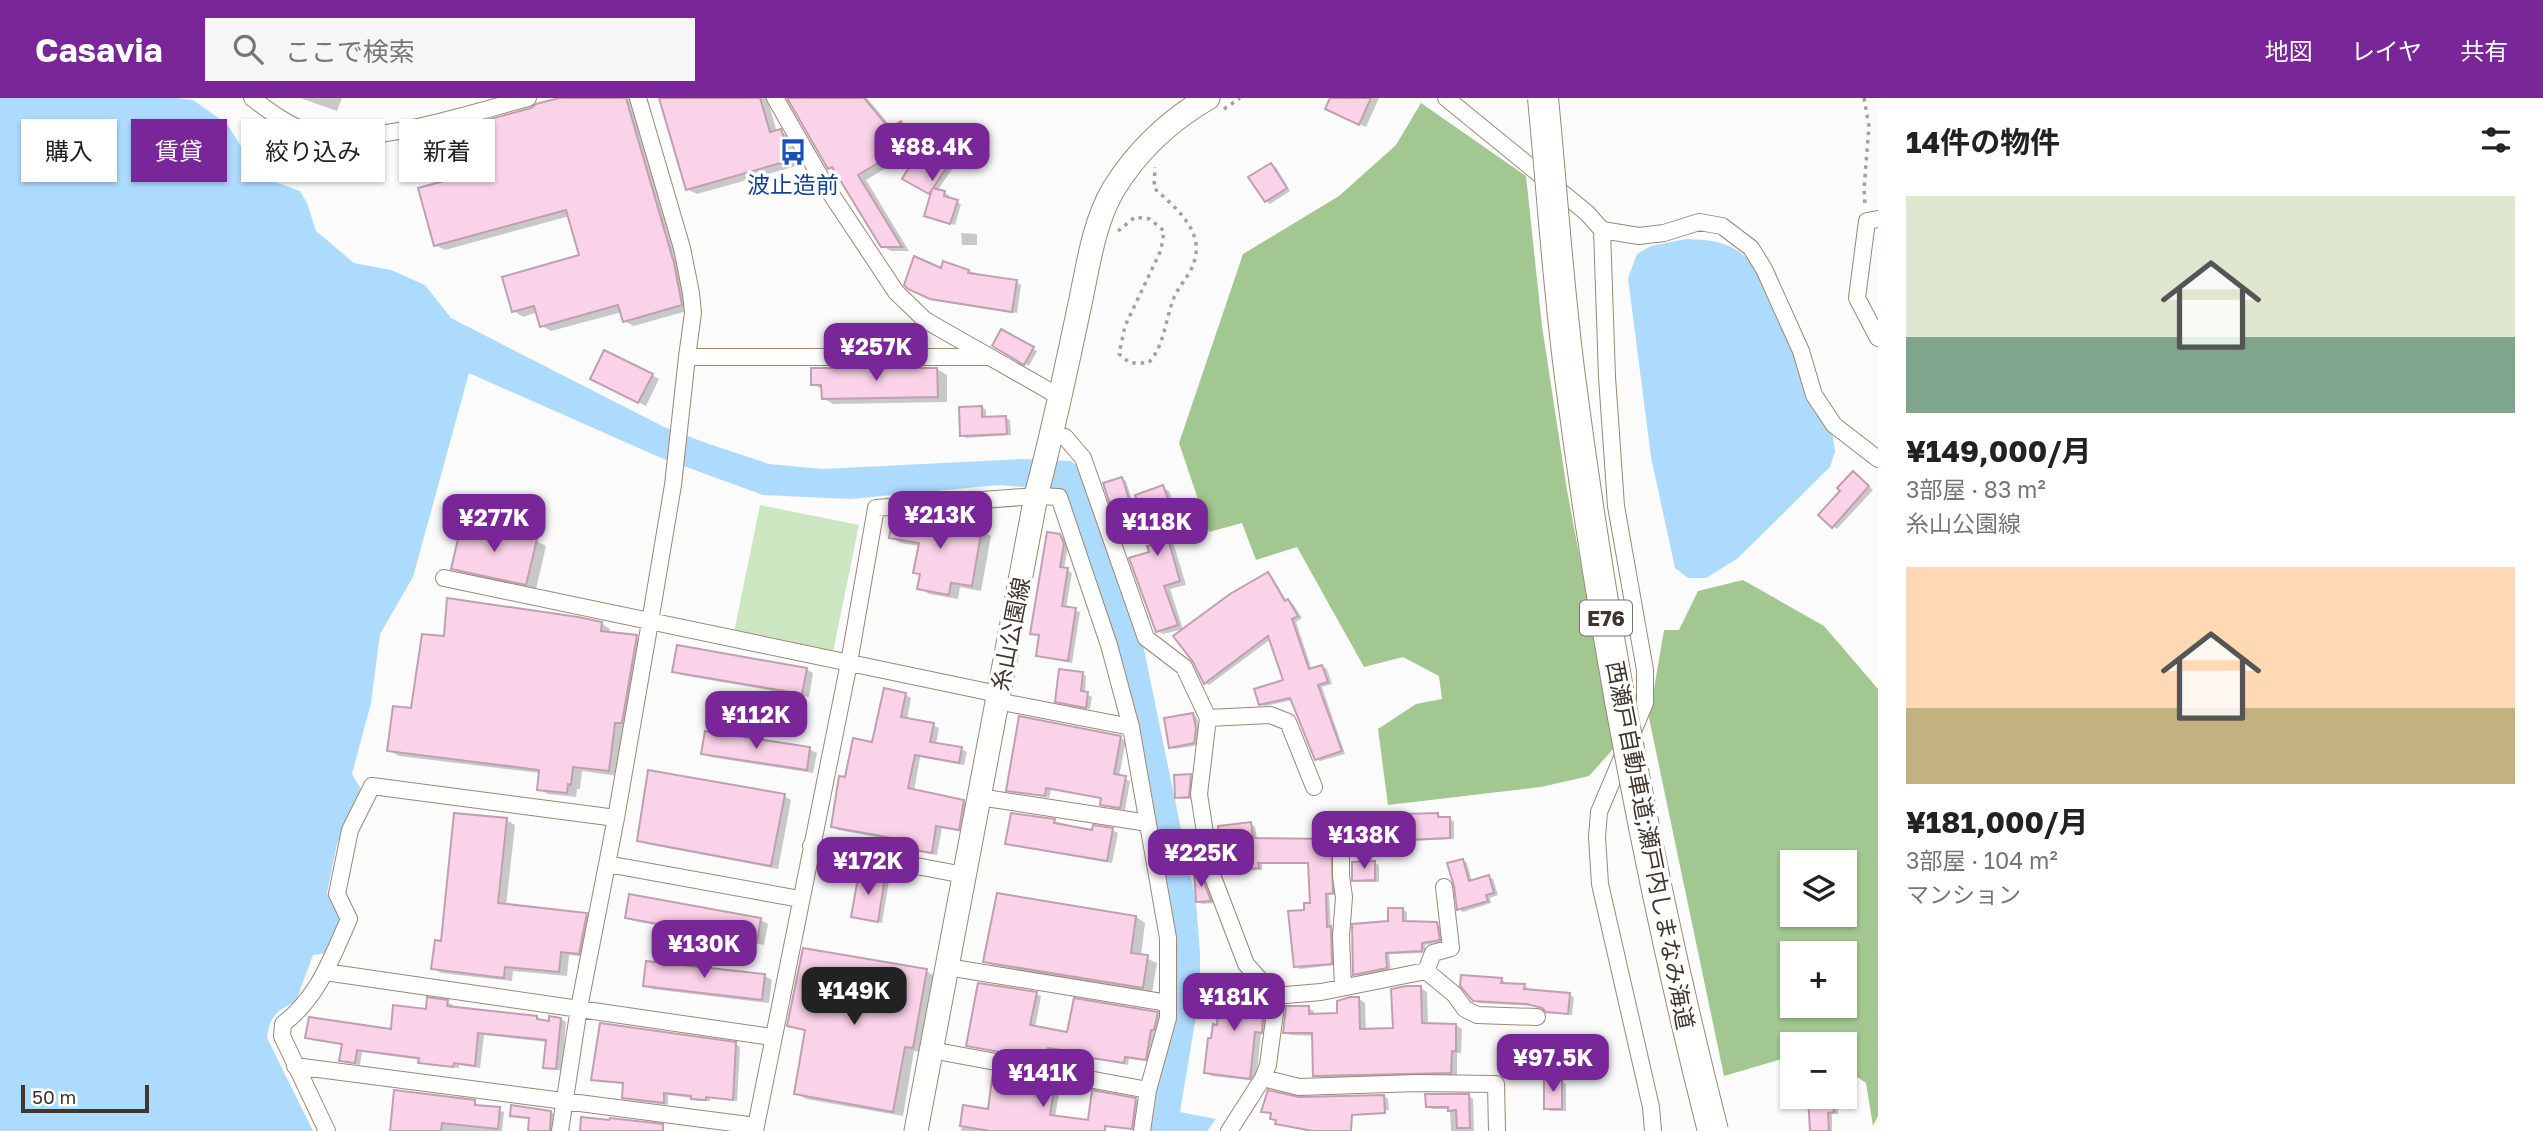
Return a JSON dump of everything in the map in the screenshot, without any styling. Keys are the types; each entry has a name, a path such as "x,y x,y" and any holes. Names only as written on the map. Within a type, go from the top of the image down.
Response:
{"highway":[{"name":"西瀬戸自動車道;瀬戸内しまなみ海道","path":"1544,98 1568,362 1600,578 1654,875 1713,1131"}],"main road":[{"name":"糸山公園線","path":"916,1131 1036,496 1098,227 1113,191 1148,145 1182,113 1213,105"}],"street":[{"path":"252,98 273,114 313,134 360,138 528,98"},
{"path":"560,1131 579,1008 650,622 677,452 693,313 682,248 638,98"},
{"path":"775,98 825,185 896,292 925,320 1060,397"},
{"path":"1446,98 1577,204 1602,230 1639,236 1664,233 1699,222 1722,226 1751,248 1764,269 1801,351 1814,396 1834,425 1878,458"},
{"path":"1872,220 1857,298 1878,338"},
{"path":"1602,230 1607,377 1616,506 1645,670 1645,703 1599,812 1597,837 1600,884 1651,1107 1653,1131"},
{"path":"687,357 989,356"},
{"path":"1052,435 1065,437 1083,458 1146,638 1184,667 1208,718 1199,794 1211,872 1246,964 1275,996 1276,1005 1268,1065 1263,1078 1229,1131"},
{"path":"295,1066 756,1128 772,1037 849,663 876,508 1036,496 1059,498 1109,645 1131,727 1168,938 1168,1018 1147,1090 1142,1131"},
{"path":"444,578 849,663 1131,727"},
{"path":"1208,718 1270,715 1288,722 1314,787"},
{"path":"327,1131 282,1036 283,1024 302,1010 325,972 349,919 337,894 350,830 372,786 616,818"},
{"path":"979,797 1148,823"},
{"path":"1341,833 1344,897 1341,936 1343,987"},
{"path":"811,846 964,875"},
{"path":"607,864 800,900"},
{"path":"1426,971 1433,953 1451,948 1444,887"},
{"path":"947,967 1168,1003"},
{"path":"1275,996 1343,987 1426,971"},
{"path":"1426,971 1454,994 1465,1009 1477,1014 1537,1017"},
{"path":"325,972 772,1037"},
{"path":"931,1050 1147,1090"},
{"path":"1263,1078 1299,1087 1417,1083 1496,1084 1497,1131"}],"path":[{"path":"1213,105 1240,98"},
{"path":"1864,98 1869,126 1864,189 1872,220"},
{"path":"1114,240 1119,230 1135,217 1150,219 1164,231 1161,250 1125,326 1119,354 1130,362 1147,363 1157,355 1173,299 1193,265 1198,246 1192,228 1154,188 1156,162"}],"green space":[{"path":"1421,103 1526,176 1542,326 1567,490 1615,747 1589,776 1541,787 1388,805 1378,729 1416,704 1442,699 1439,676 1403,657 1364,667 1297,547 1256,560 1242,523 1209,532 1179,443 1243,254 1339,196 1396,145"},
{"path":"760,505 859,525 833,652 734,632"},
{"path":"1743,580 1824,626 1878,689 1878,1116 1873,1126 1866,1083 1857,1077 1857,1032 1780,1032 1780,1060 1724,1076 1649,718 1664,630 1679,630 1698,591"}],"water":[{"path":"0,98 193,100 220,119 131,119 131,182 227,182 227,124 241,146 241,182 275,182 300,191 316,231 354,263 391,270 425,285 451,318 664,427 706,443 769,464 823,469 1021,459 1071,461 1079,467 1097,504 1091,506 1140,630 1196,902 1200,992 1180,1112 1216,1119 1207,1131 1149,1131 1154,1083 1173,1012 1108,619 1062,490 998,485 850,499 763,495 659,457 469,373 413,577 380,634 371,703 352,774 362,791 337,844 327,893 341,918 327,953 313,955 296,1001 275,1015 268,1030 267,1038 313,1131 0,1131"},
{"path":"1686,239 1708,240 1734,248 1757,269 1832,431 1835,452 1830,467 1738,558 1706,578 1688,578 1675,568 1651,457 1628,278 1637,254 1651,246"}],"building":[{"path":"559,98 626,98 674,263 682,305 623,322 618,305 540,327 534,306 512,312 502,277 579,255 566,210 434,246 418,188 440,182 495,182 495,119 490,119 531,108"},
{"path":"659,98 760,98 770,132 781,129 791,160 686,190"},
{"path":"787,98 864,98 889,128 901,121 913,142 858,175 902,247 881,247 832,167 828,169"},
{"path":"1330,98 1371,98 1359,125 1325,109"},
{"path":"921,147 934,155 939,148 953,158 933,188 945,191 944,196 958,200 950,224 924,216 932,189 929,194 902,179"},
{"path":"1271,163 1287,188 1265,202 1248,177"},
{"path":"914,256 941,268 943,261 969,270 968,273 1017,280 1012,312 930,299 908,289 904,285"},
{"path":"1001,329 1034,347 1024,365 992,346"},
{"path":"604,350 653,374 638,403 590,379"},
{"path":"811,368 937,368 938,397 822,399 821,385 811,385"},
{"path":"982,406 982,417 1006,416 1007,434 960,436 959,407"},
{"path":"1853,471 1869,486 1832,528 1818,515 1840,491 1837,488"},
{"path":"1122,477 1131,505 1112,510 1103,483"},
{"path":"1163,485 1178,528 1166,532 1180,581 1164,586 1178,625 1156,632 1129,558 1149,552 1147,546 1152,545 1135,495"},
{"path":"909,516 982,528 972,586 951,583 949,595 917,589 920,574 913,573 919,543 889,538 893,517"},
{"path":"462,522 537,539 526,585 451,569"},
{"path":"1047,532 1060,534 1064,544 1060,567 1068,568 1062,606 1076,608 1068,661 1036,656 1039,635 1030,634"},
{"path":"1268,572 1285,601 1288,599 1298,616 1292,619 1309,669 1322,665 1328,682 1318,685 1342,751 1315,760 1290,698 1259,705 1254,689 1283,680 1268,636 1204,684 1193,662 1173,636 1230,594"},
{"path":"447,598 578,617 602,622 601,631 637,635 622,723 615,723 609,771 573,767 567,793 537,790 539,770 387,751 393,706 411,708 422,634 444,636"},
{"path":"677,645 807,668 802,694 672,672"},
{"path":"1059,669 1083,672 1081,691 1088,692 1086,708 1055,702"},
{"path":"884,688 906,693 901,717 934,723 930,742 962,747 959,763 915,755 908,788 964,800 959,830 936,826 932,853 902,848 903,840 831,827 839,776 845,777 853,738 872,742"},
{"path":"1193,713 1196,729 1194,743 1169,748 1164,718"},
{"path":"1019,716 1121,736 1114,774 1126,776 1120,808 1100,805 1101,798 1046,788 1045,796 1006,791"},
{"path":"705,731 810,747 807,770 701,754"},
{"path":"648,770 785,794 771,866 637,841"},
{"path":"1191,774 1189,797 1175,798 1174,775"},
{"path":"454,813 507,818 498,903 587,913 579,954 561,952 559,972 505,967 504,978 431,969 435,940 441,941"},
{"path":"1011,813 1055,819 1054,823 1092,830 1093,825 1113,828 1107,861 1005,844"},
{"path":"1438,813 1438,817 1450,817 1450,838 1405,840 1404,814"},
{"path":"1350,817 1374,817 1375,831 1351,832"},
{"path":"1251,822 1253,838 1331,839 1333,893 1326,894 1327,927 1331,926 1332,964 1294,967 1288,911 1304,910 1304,903 1310,903 1308,863 1258,863 1259,868 1223,870 1218,826"},
{"path":"1463,859 1469,881 1489,875 1494,893 1486,895 1488,901 1457,910 1447,863"},
{"path":"1375,861 1375,880 1352,881 1352,862"},
{"path":"859,872 885,877 878,922 851,917"},
{"path":"1194,872 1200,872 1211,901 1196,902"},
{"path":"997,893 1136,916 1131,953 1148,955 1143,988 983,962"},
{"path":"629,894 761,918 757,942 625,918"},
{"path":"1388,908 1403,908 1403,921 1437,922 1440,940 1422,943 1422,951 1386,953 1387,968 1353,975 1352,924 1388,921"},
{"path":"803,948 927,969 913,1048 905,1047 893,1112 794,1094 805,1030 787,1026"},
{"path":"646,961 765,974 762,1000 643,986"},
{"path":"1461,975 1502,978 1501,983 1525,984 1524,989 1570,993 1568,1014 1546,1012 1542,1008 1527,1004 1473,1001 1460,986"},
{"path":"978,983 1037,992 1030,1025 1067,1032 1074,998 1158,1012 1154,1030 1151,1030 1146,1060 1125,1057 1124,1063 1048,1048 1045,1060 966,1046"},
{"path":"1219,986 1247,987 1247,997 1262,998 1264,1001 1262,1033 1255,1032 1250,1079 1204,1073 1208,1038 1211,1038 1213,1024 1217,1025"},
{"path":"1421,986 1422,1023 1456,1024 1456,1051 1452,1051 1451,1073 1313,1076 1312,1033 1283,1033 1286,1006 1309,1006 1309,1014 1337,1013 1337,1001 1350,997 1359,997 1360,1029 1393,1028 1391,989"},
{"path":"427,997 448,1000 447,1006 537,1016 537,1019 549,1021 549,1016 561,1018 556,1069 543,1068 546,1040 478,1033 475,1066 454,1063 453,1067 418,1063 419,1058 357,1050 355,1063 339,1061 342,1044 305,1038 309,1017 391,1029 393,1005 426,1009"},
{"path":"600,1023 736,1042 733,1100 706,1097 706,1100 691,1099 691,1096 664,1093 664,1103 622,1098 623,1083 591,1080"},
{"path":"993,1072 1055,1084 1050,1115 1088,1120 1092,1090 1136,1098 1132,1129 1105,1126 1105,1131 990,1131 960,1126 963,1105 988,1109"},
{"path":"1544,1080 1562,1080 1562,1109 1544,1109"},
{"path":"394,1090 475,1100 475,1105 500,1107 498,1129 442,1123 441,1131 390,1131"},
{"path":"1268,1090 1299,1097 1384,1095 1385,1113 1352,1115 1351,1131 1313,1131 1275,1124 1276,1120 1270,1119 1271,1113 1261,1112"},
{"path":"1425,1094 1469,1094 1470,1128 1457,1128 1456,1110 1448,1111 1448,1107 1426,1107"},
{"path":"511,1105 551,1111 550,1131 528,1131 529,1118 510,1116"},
{"path":"1809,1109 1834,1109 1834,1112 1828,1113 1829,1131 1810,1131"},
{"path":"581,1117 663,1124 663,1131 580,1131"}],"place":[{"name":"波止造前","path":"793,152"}]}
